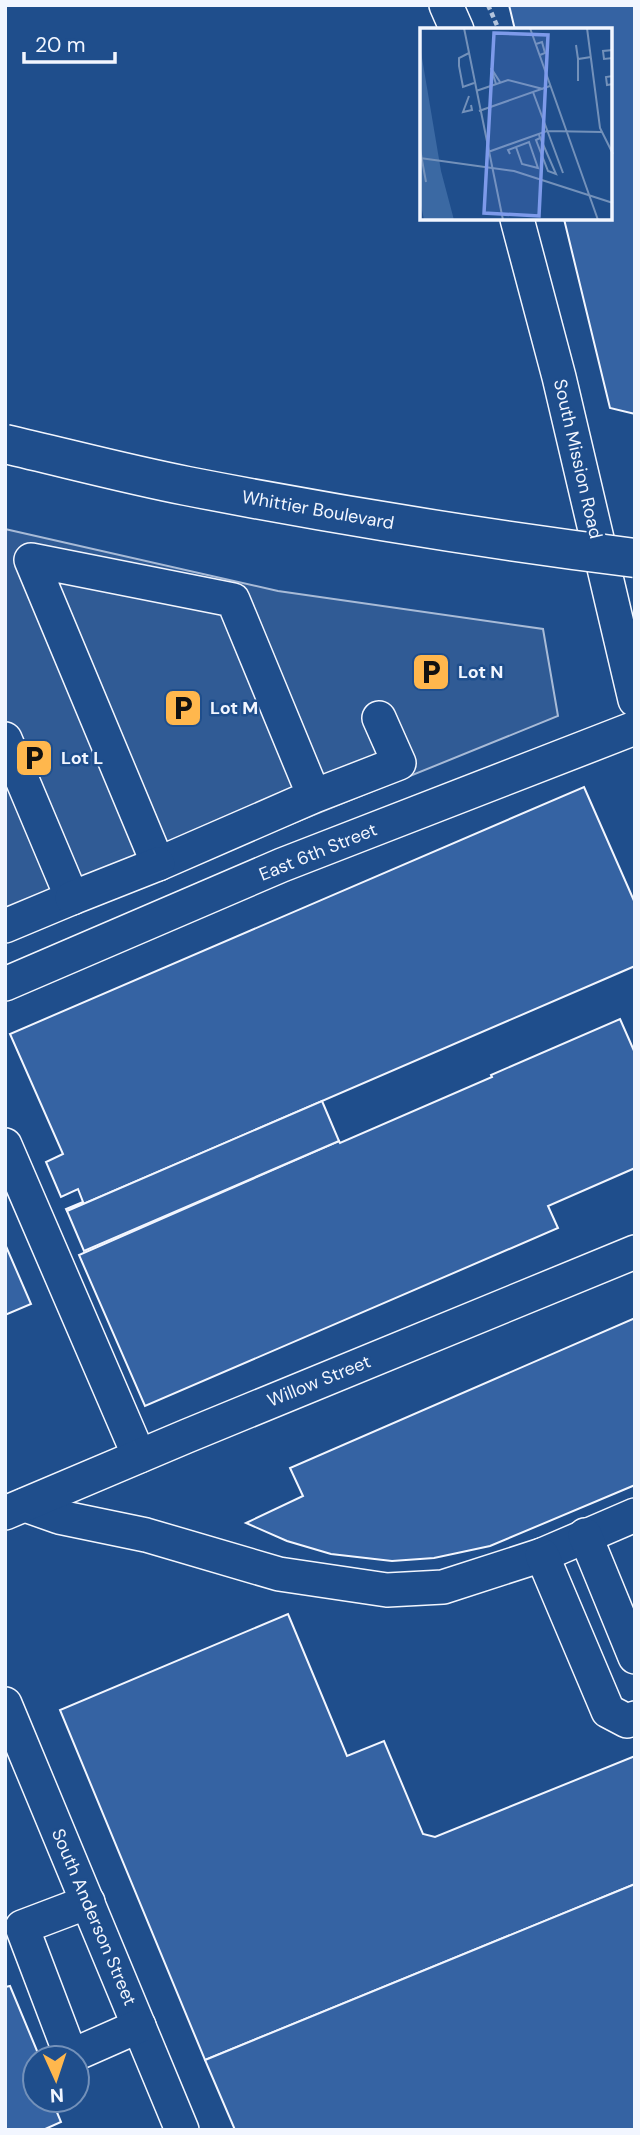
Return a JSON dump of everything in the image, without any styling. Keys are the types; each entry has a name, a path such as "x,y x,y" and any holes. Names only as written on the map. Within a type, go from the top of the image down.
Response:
{"main road":[{"name":"Whittier Boulevard","path":"5,444 186,486 323,512 489,540 635,558"}],"street":[{"path":"446,5 456,28"},
{"name":"South Mission Road","path":"517,220 559,377 635,701"},
{"path":"158,864 31,560 233,600 302,801 310,854"},
{"path":"53,964 18,921 399,763 379,718"},
{"name":"East 6th Street","path":"5,984 310,854 635,728"},
{"path":"5,739 72,898"},
{"path":"5,1144 139,1456"},
{"name":"Willow Street","path":"15,1509 635,1252"},
{"path":"15,1509 146,1535 279,1574 387,1590 443,1587 542,1555 635,1515"},
{"path":"585,1535 635,1657"},
{"path":"542,1555 608,1711 627,1721 635,1718"},
{"name":"South Anderson Street","path":"5,1704 182,2130"},
{"path":"88,1902 22,1927 71,2056 139,2026"}],"path":[{"path":"488,5 498,28"}],"shaded area":[{"name":"Lot M","path":"5,529 278,591 543,629 558,716 5,940"}],"building":[{"path":"509,5 635,5 635,414 610,408 564,220 612,220 612,28 515,28"},
{"path":"584,787 635,903 635,966 67,1211 66,1209 83,1202 78,1189 61,1197 46,1162 63,1154 10,1034"},
{"path":"620,1019 635,1053 635,1168 548,1206 558,1228 145,1406 79,1255"},
{"path":"322,1101 339,1141 84,1251 67,1211"},
{"path":"5,1244 31,1304 5,1315"},
{"path":"635,1318 635,1485 490,1546 434,1558 392,1561 331,1554 287,1541 246,1523 303,1496 290,1468"},
{"path":"288,1614 347,1756 384,1741 423,1834 435,1837 635,1756 635,1884 205,2060 60,1710"},
{"path":"635,1884 635,2130 235,2130 205,2060"},
{"path":"10,1986 34,2044 21,2044 21,2114 58,2114 61,2122 43,2130 5,2130 5,1987"}],"place":[{"name":"Lot N","path":"431,672"},
{"name":"Lot M","path":"183,708"},
{"name":"Lot L","path":"34,758"}]}
